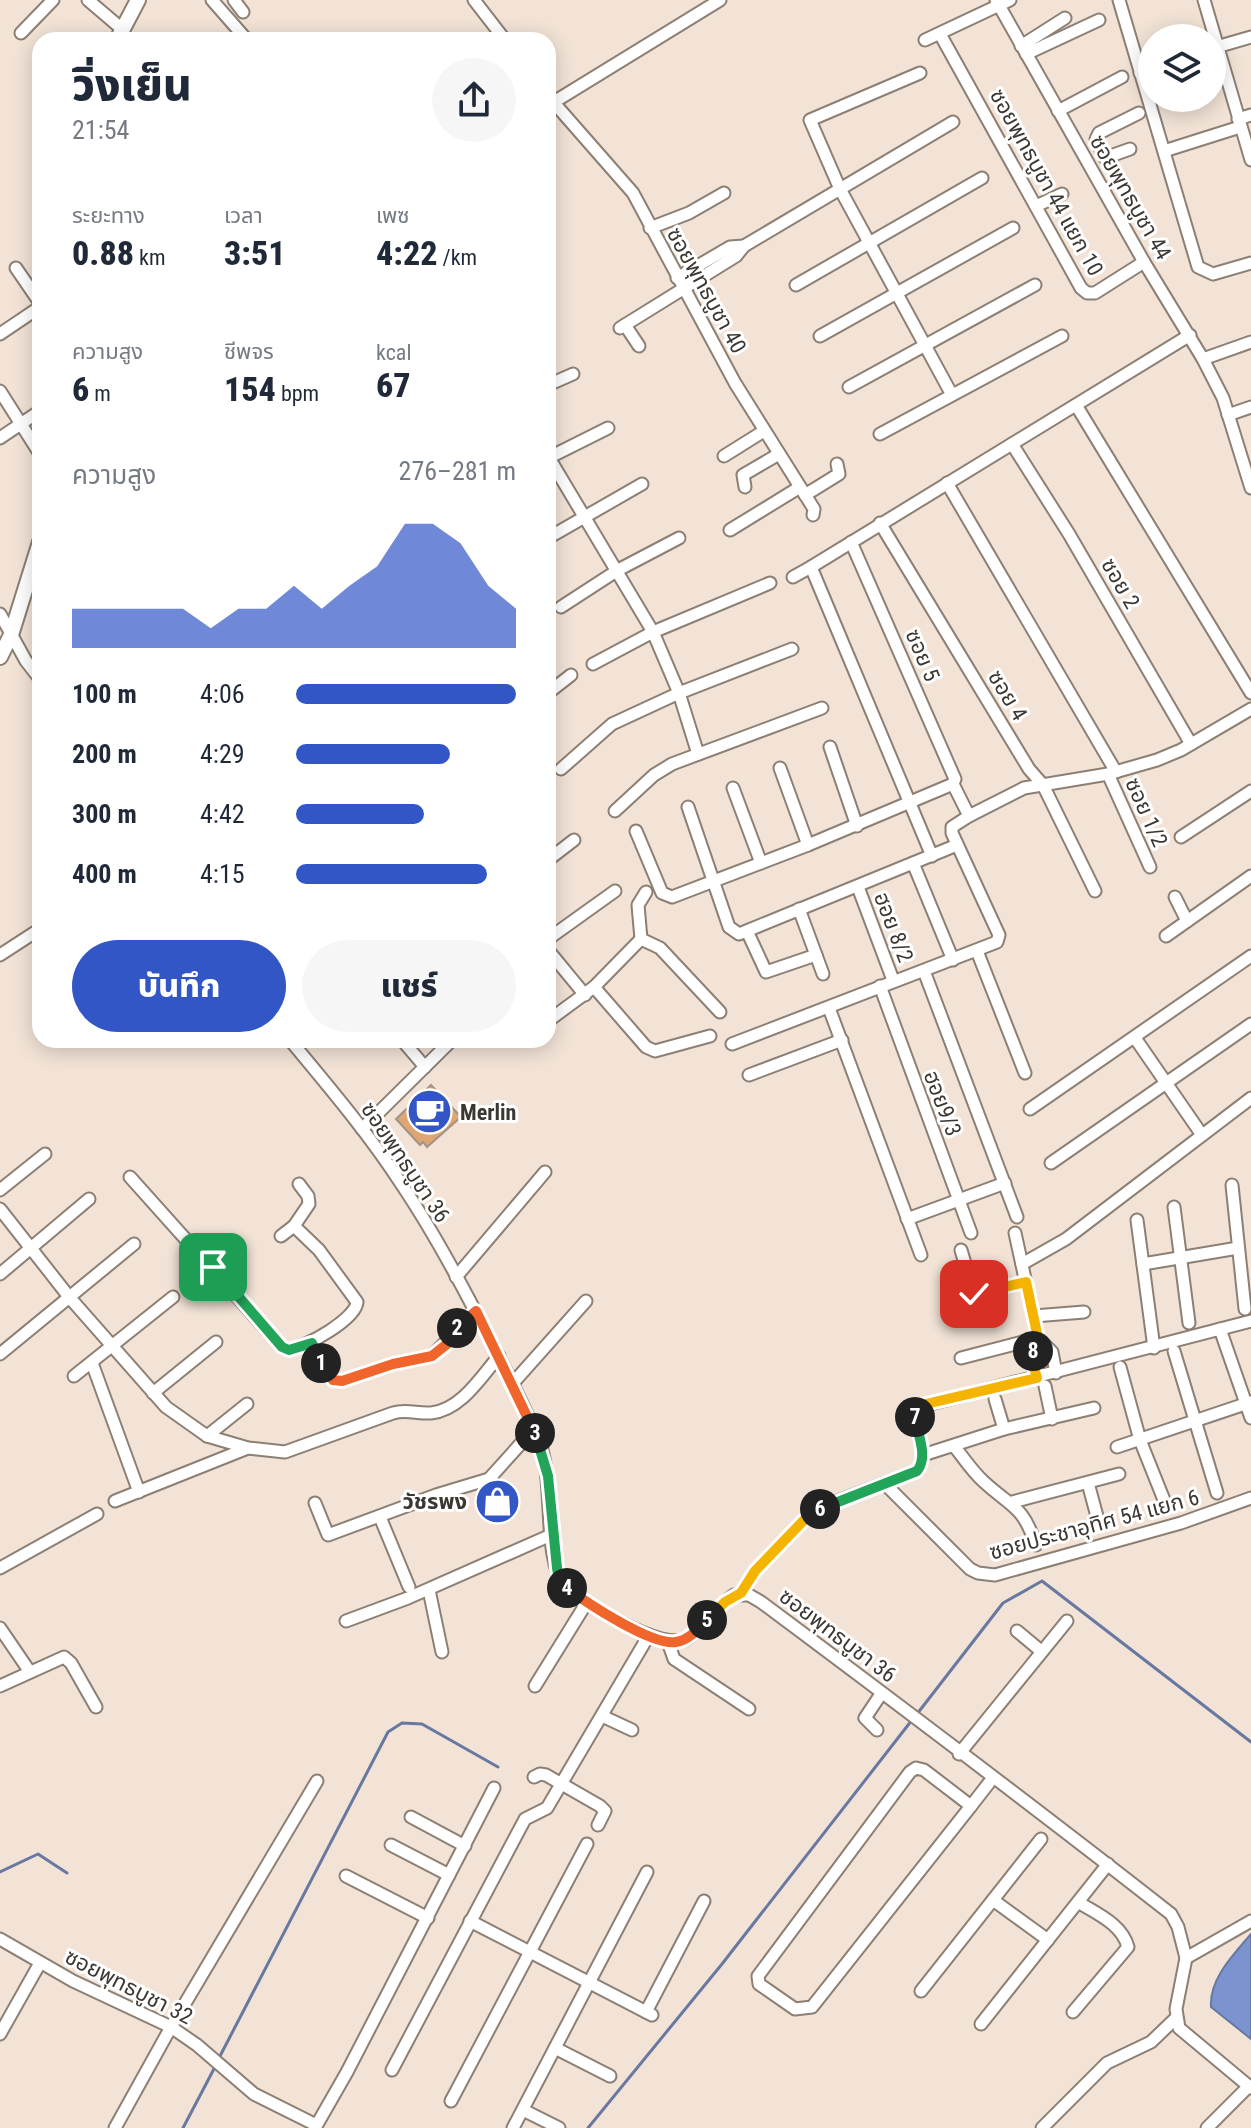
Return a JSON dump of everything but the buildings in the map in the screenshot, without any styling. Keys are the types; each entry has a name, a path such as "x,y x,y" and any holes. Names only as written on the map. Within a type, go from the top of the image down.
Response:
{"main road":[{"path":"121,32 138,0"},
{"path":"0,657 11,635 32,568"}],"street":[{"path":"21,33 53,0"},
{"path":"88,0 118,32"},
{"path":"212,0 240,32"},
{"path":"234,0 243,12"},
{"path":"474,0 499,32"},
{"path":"556,97 720,0"},
{"path":"1119,0 1138,50"},
{"path":"1204,0 1209,24"},
{"path":"925,40 1001,2"},
{"name":"ซอยพุทธบูชา 44","path":"1001,2 1084,157 1203,359 1228,415 1251,488"},
{"path":"1024,50 1065,18"},
{"path":"1024,50 1099,20"},
{"name":"ซอยพุทธบูชา 44 แยก 10","path":"940,34 1081,288 1087,293 1095,293 1144,262"},
{"path":"1226,44 1251,37"},
{"path":"920,73 810,120 840,189 952,395"},
{"path":"1058,111 1122,77"},
{"path":"1226,84 1251,160"},
{"name":"ซอยพุทธบูชา 40","path":"556,107 621,176 764,431 815,511 813,515"},
{"path":"1155,112 1198,267 1213,274 1251,263"},
{"path":"1130,149 1108,159 1096,139 1099,133 1139,113"},
{"path":"1164,151 1239,123 1251,115"},
{"path":"639,346 622,326 680,283 736,256 744,246 953,122"},
{"path":"1084,157 1100,150"},
{"path":"796,285 982,178"},
{"path":"650,228 689,213 724,193"},
{"path":"1036,206 1062,194"},
{"path":"820,336 1013,228"},
{"path":"16,268 32,293"},
{"path":"849,387 1035,285"},
{"path":"0,334 32,311"},
{"path":"793,577 1190,335"},
{"path":"880,434 1062,336"},
{"path":"1203,359 1251,342"},
{"path":"556,381 573,374"},
{"path":"0,391 32,442"},
{"path":"1076,405 1251,693"},
{"path":"1228,415 1251,407"},
{"path":"0,438 32,416"},
{"path":"556,454 608,428"},
{"path":"724,456 764,431"},
{"name":"ซอย 2","path":"1012,444 1069,534 1191,744"},
{"path":"745,487 743,475 779,454"},
{"path":"730,530 839,474 837,464"},
{"path":"556,471 653,632 679,693 698,754"},
{"name":"ซอย 1/2","path":"947,483 1112,773 1150,867"},
{"path":"556,533 642,484"},
{"name":"ซอย 4","path":"880,523 1029,769 1043,785 1095,891"},
{"path":"561,607 618,570 679,538"},
{"name":"ซอย 5","path":"851,542 969,816"},
{"path":"811,567 932,856"},
{"path":"593,664 653,632 770,583"},
{"path":"0,614 32,667"},
{"path":"561,769 612,724 679,693 792,649"},
{"path":"556,687 571,675"},
{"path":"615,811 654,775 698,754 822,708"},
{"path":"732,1044 997,942 999,935 957,845 952,827 969,816 1012,793 1112,773 1157,760 1251,709"},
{"path":"830,747 857,826"},
{"path":"780,768 808,845"},
{"path":"636,831 656,882 666,896 672,897 857,826 953,784"},
{"path":"733,788 761,863"},
{"path":"1181,837 1251,791"},
{"path":"688,807 729,927 739,934 957,845"},
{"path":"556,854 574,840"},
{"path":"913,863 953,960"},
{"path":"1166,936 1251,876"},
{"name":"ฮอย 8/2","path":"858,887 893,980"},
{"path":"556,933 615,891"},
{"path":"556,1015 590,991 641,939 638,905 646,892"},
{"path":"1175,897 1187,921"},
{"path":"799,909 823,974"},
{"path":"747,931 766,972 816,955"},
{"path":"0,955 32,934"},
{"path":"641,939 660,948 720,1012"},
{"path":"977,951 1025,1073"},
{"path":"1030,1109 1251,956"},
{"path":"556,958 646,1047 655,1051 710,1036"},
{"path":"924,971 1017,1217"},
{"name":"ฮอย9/3","path":"880,986 971,1233"},
{"path":"829,1008 921,1255"},
{"path":"1051,1163 1251,1024"},
{"path":"1135,1038 1202,1135"},
{"path":"749,1075 842,1040"},
{"name":"ซอยพุทธบูชา 36","path":"296,1048 403,1185 476,1311 513,1383 548,1476 551,1535 559,1579 587,1602 668,1642"},
{"path":"409,1048 425,1067"},
{"path":"362,1129 443,1048"},
{"path":"1022,1264 1066,1239 1251,1098"},
{"path":"0,1190 45,1154"},
{"path":"456,1277 545,1172"},
{"path":"130,1177 282,1347 289,1350 312,1343 353,1314 357,1302 319,1250 294,1226"},
{"path":"907,1219 1005,1183"},
{"path":"281,1236 294,1226 309,1204 308,1196 299,1184"},
{"path":"1232,1185 1245,1309"},
{"path":"0,1274 89,1199"},
{"path":"1174,1207 1189,1323"},
{"path":"0,1209 70,1298 153,1393 166,1407 207,1436 248,1448 285,1452 407,1409 427,1414 440,1412 463,1397 499,1356"},
{"path":"1137,1220 1154,1348"},
{"path":"1015,1233 1038,1338 1031,1357 1052,1419"},
{"path":"0,1354 134,1244"},
{"path":"1143,1264 1238,1248"},
{"path":"961,1250 974,1294"},
{"path":"949,1301 1026,1282"},
{"path":"74,1376 173,1297"},
{"path":"513,1383 586,1301"},
{"path":"312,1343 328,1375 333,1380 342,1381 393,1364 432,1356 476,1311"},
{"path":"1034,1316 1084,1312"},
{"path":"749,1709 674,1659 668,1642 688,1638 725,1602 741,1593 755,1571 805,1519 830,1504 917,1471 922,1465 923,1455 915,1420 919,1407 1041,1382 1056,1373 1251,1321"},
{"path":"1220,1329 1249,1403 1251,1418"},
{"path":"1038,1338 1052,1352 1056,1373"},
{"path":"961,1358 1038,1338"},
{"path":"153,1393 216,1342"},
{"path":"1174,1351 1217,1493"},
{"path":"92,1363 139,1492"},
{"path":"1120,1367 1140,1440 1166,1505"},
{"path":"995,1399 1004,1429"},
{"path":"1117,1447 1249,1403"},
{"path":"207,1436 247,1404"},
{"path":"923,1455 1004,1429 1094,1408"},
{"path":"315,1503 328,1535 489,1479 533,1430"},
{"path":"954,1446 981,1479 1012,1502 1027,1519 1036,1545"},
{"path":"115,1501 248,1448"},
{"path":"1012,1502 1119,1474"},
{"path":"1088,1483 1098,1520"},
{"name":"ซอยประชาอุทิศ 54 แยก 6","path":"885,1484 970,1569 986,1575 1181,1523 1251,1498"},
{"path":"0,1568 97,1514"},
{"path":"380,1517 409,1587"},
{"path":"346,1621 429,1590 551,1535"},
{"path":"429,1590 442,1652"},
{"name":"ซอยพุทธบูชา 36","path":"741,1593 759,1601 881,1694 907,1710 959,1754 1171,1914 1178,1927 1186,1958 1176,2018"},
{"path":"535,1686 587,1602"},
{"path":"959,1754 1067,1621"},
{"path":"0,1628 30,1672"},
{"path":"1017,1631 1041,1651"},
{"path":"392,2070 525,1819 547,1808 649,1635"},
{"path":"0,1686 60,1657 67,1658 96,1707"},
{"path":"877,1730 865,1718 881,1694"},
{"path":"602,1716 632,1730"},
{"path":"971,1806 924,1770 916,1768 910,1772 763,1967 758,1976 759,1984 795,2009 812,2007 971,1806 992,1779"},
{"path":"534,1777 546,1775 605,1811 598,1825"},
{"path":"115,2128 171,2027 317,1781"},
{"path":"316,2127 494,1788"},
{"path":"411,1817 465,1846"},
{"path":"921,1991 1041,1839"},
{"path":"451,2101 587,1844"},
{"path":"391,1845 449,1875"},
{"path":"981,2024 1108,1864"},
{"path":"513,2128 647,1872"},
{"path":"346,1876 428,1918"},
{"path":"993,1900 1048,1940"},
{"path":"470,1921 649,2013 704,1901"},
{"path":"1073,2012 1128,1947 1125,1935 1115,1925 1078,1902"},
{"path":"1186,1958 1251,1921"},
{"name":"ซอยพุทธบูชา 32","path":"0,1939 40,1963 171,2027 254,2094 316,2127"},
{"path":"0,2034 40,1963"},
{"path":"1042,2128 1107,2063 1151,2042 1176,2018 1186,2035 1250,2087 1207,2128"},
{"path":"555,2048 610,2076"},
{"path":"523,2110 559,2128"}],"water":[{"path":"1251,1934 1251,2039 1211,2007 1211,1997 1218,1977"}],"waterway":[{"path":"917,1714 1003,1603 1042,1581 1251,1742"},
{"path":"588,2128 722,1964 912,1720"},
{"path":"219,2058 388,1732 402,1723 422,1724 498,1767"},
{"path":"0,1872 38,1854 67,1873"},
{"path":"183,2128 216,2065"}],"place":[{"name":"Merlin","path":"429,1112"},
{"name":"วัชรพง","path":"498,1501"}],"route":[{"path":"213,1267 282,1347 289,1350 312,1343 328,1375 337,1381 432,1356 476,1311 526,1410 545,1460 551,1535 559,1579 587,1602 668,1642 688,1638 725,1602 741,1593 747,1580 805,1519 823,1507 917,1471 922,1465 923,1455 915,1420 919,1407 1037,1378 1031,1357 1038,1338 1026,1282 974,1294"}]}
